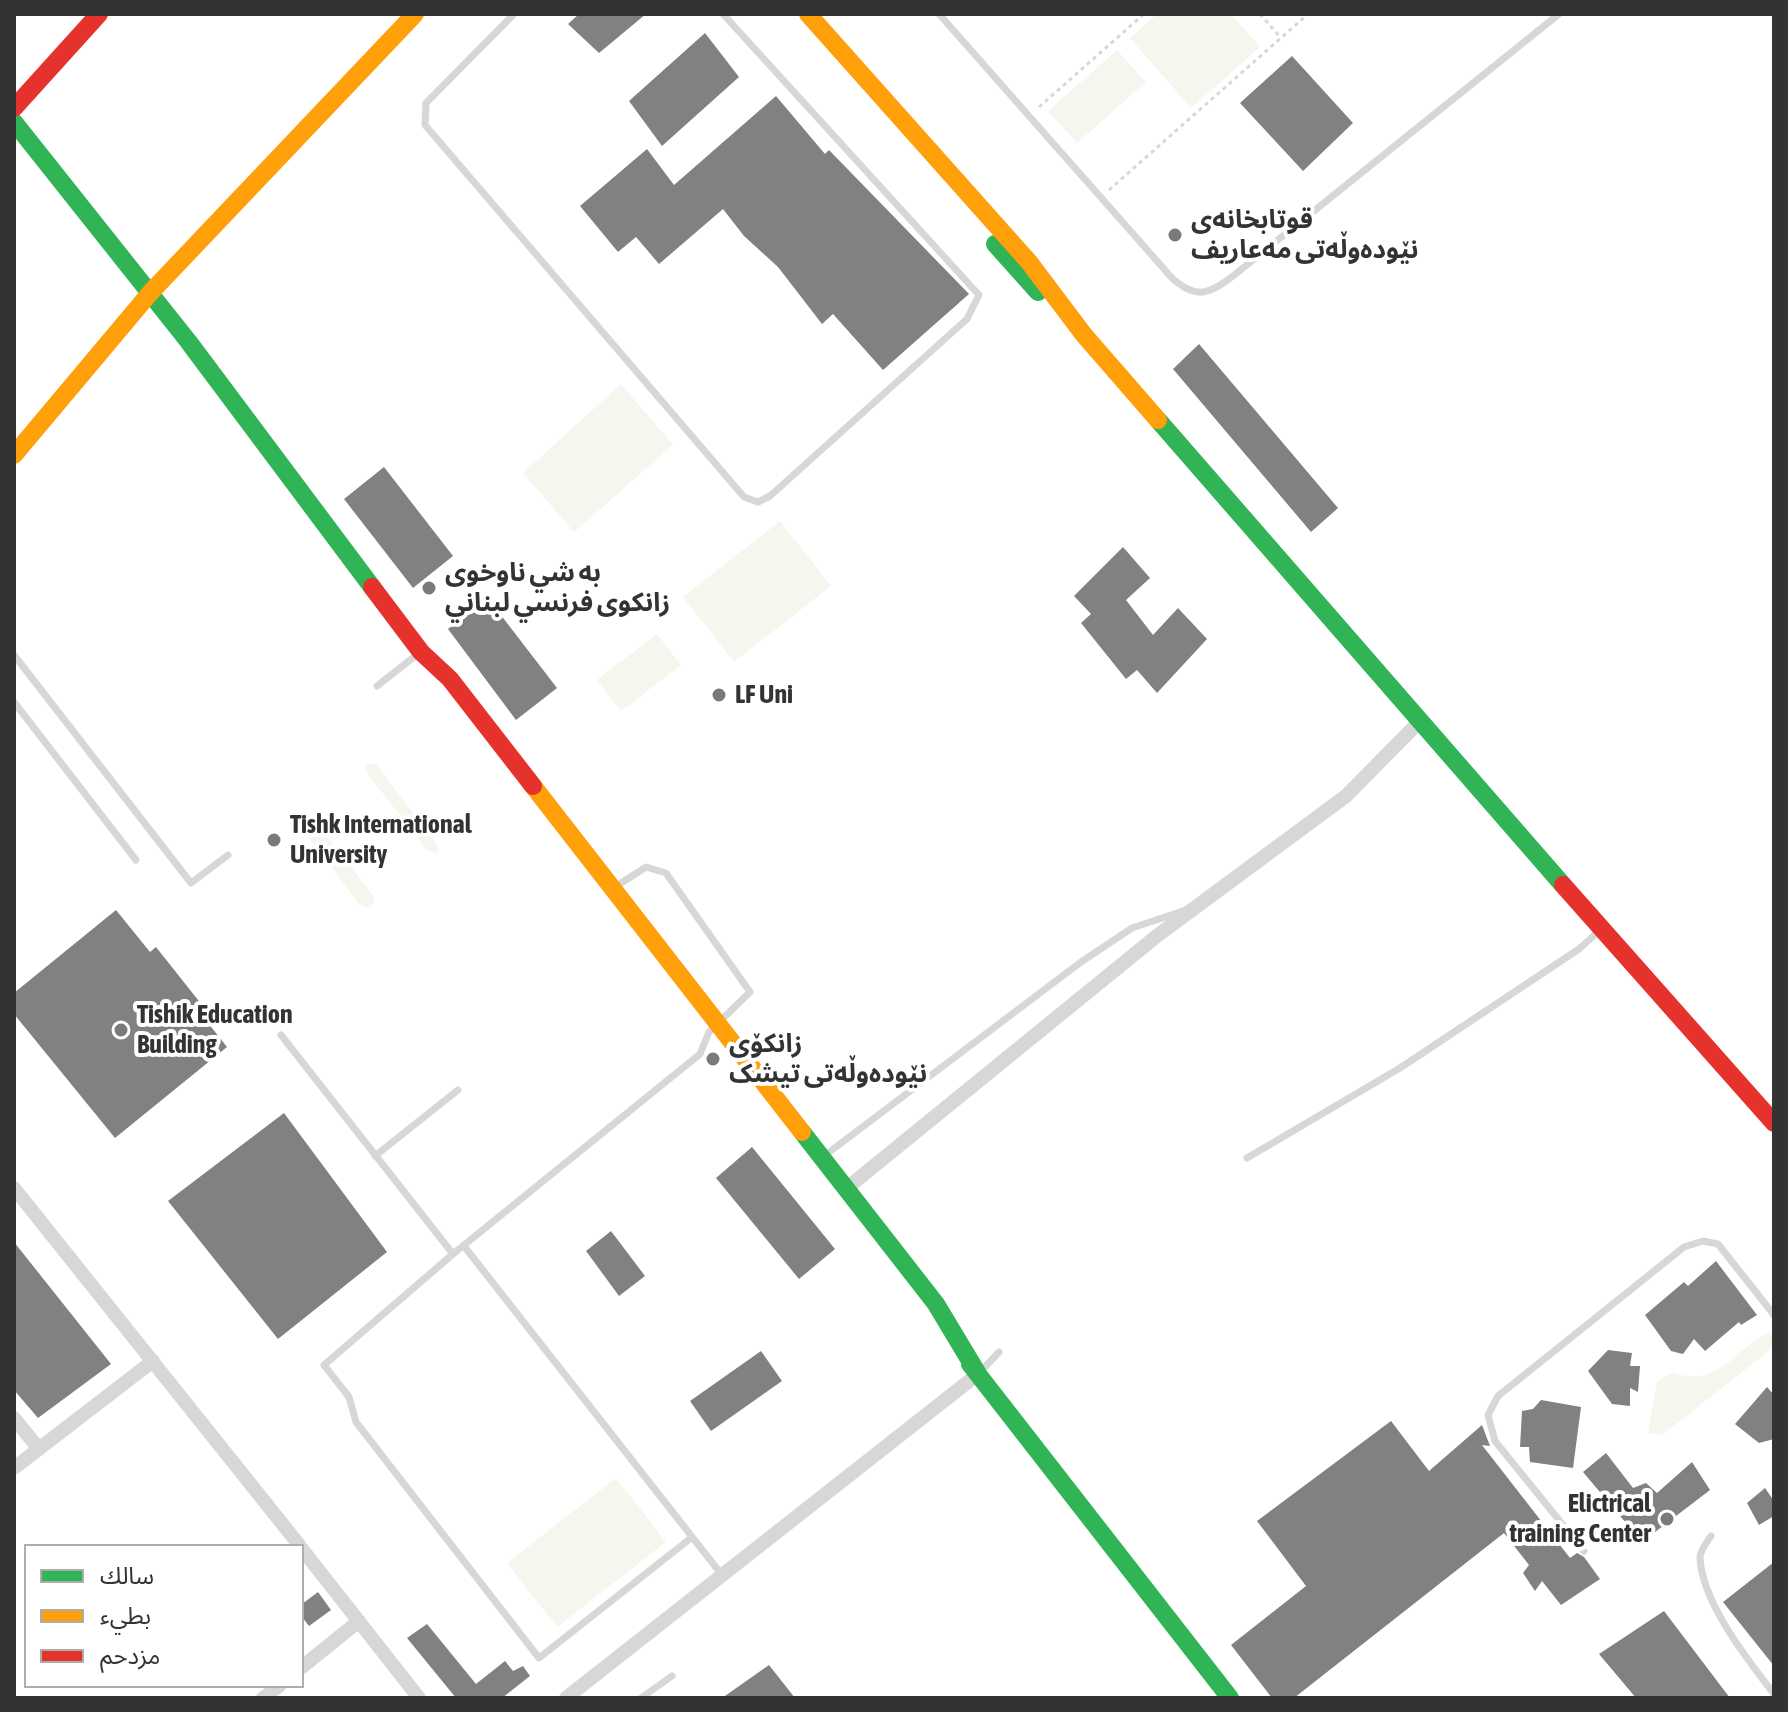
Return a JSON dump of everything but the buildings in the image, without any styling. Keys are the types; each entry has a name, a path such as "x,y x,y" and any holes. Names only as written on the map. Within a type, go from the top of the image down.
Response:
{"street":[{"path":"14,108 99,14"},
{"path":"14,455 150,293 415,14"},
{"path":"792,14 1020,273 1084,335"},
{"path":"808,14 1029,262 1084,335 1419,722 1774,1123"},
{"path":"14,122 150,293 421,652 440,687 847,1188 942,1312 978,1374"},
{"path":"421,652 450,679 613,888 926,1312 978,1374 1230,1698"},
{"path":"847,1188 1195,908 1346,796 1419,722"},
{"path":"14,1188 298,1544"},
{"path":"14,1468 153,1361"},
{"path":"566,1698 978,1374"},
{"path":"14,1418 39,1449"},
{"path":"304,1552 419,1698"},
{"path":"304,1665 359,1621"}],"lane":[{"path":"514,14 426,103 425,125 744,497 758,502 770,496 967,319 979,295 723,14"},
{"path":"939,14 1172,278 1195,294 1208,294 1559,14"},
{"path":"377,686 421,652"},
{"path":"14,655 191,883 228,855"},
{"path":"14,702 136,860"},
{"path":"613,888 646,867 666,873 750,992 714,1027 700,1054 453,1254 324,1365 349,1397 356,1422 539,1658 691,1538"},
{"path":"823,1157 1081,962 1132,928 1195,908"},
{"path":"1247,1158 1400,1068 1579,949 1603,927"},
{"path":"281,1035 453,1254"},
{"path":"375,1156 458,1090"},
{"path":"1584,1551 1495,1441 1488,1415 1498,1396 1684,1247 1703,1241 1718,1244 1774,1315"},
{"path":"464,1246 722,1575"},
{"path":"978,1374 999,1352"},
{"path":"1711,1536 1700,1554 1706,1589 1751,1665 1774,1694"},
{"path":"641,1698 672,1676"}],"path":[{"path":"1029,116 1144,14"},
{"path":"1260,14 1281,38"},
{"path":"1100,197 1308,14"}],"shaded area":[{"path":"1157,14 1231,14 1260,47 1191,108 1130,38"},
{"path":"1117,50 1146,82 1077,143 1048,111"},
{"path":"621,384 673,445 574,532 523,473"},
{"path":"780,521 831,586 734,662 683,597"},
{"path":"657,634 681,665 621,711 597,680"},
{"path":"370,763 377,765 436,843 439,849 436,853 427,850 367,773 366,767"},
{"path":"309,814 373,895 375,902 369,908 360,905 301,828 299,821"},
{"path":"1769,1332 1774,1340 1769,1351 1662,1435 1648,1433 1657,1381 1672,1373 1689,1376 1714,1371"},
{"path":"616,1478 666,1542 557,1627 507,1563"}],"traffic: fast":[{"path":"14,122 188,341 372,587"},
{"path":"995,244 1038,292"},
{"path":"1158,420 1563,885"},
{"path":"802,1132 936,1304 978,1374"},
{"path":"970,1364 1230,1698"}],"traffic: slow":[{"path":"14,455 150,293 415,14"},
{"path":"808,14 1029,262 1084,335 1158,420"},
{"path":"533,786 802,1132"}],"traffic: jam":[{"path":"14,108 99,14"},
{"path":"372,587 421,652 450,679 533,786"},
{"path":"1563,885 1774,1123"}],"place":[{"name":"قوتابخانەی نێودەوڵەتی مەعاریف","path":"1175,235"},
{"name":"به شي ناوخوى زانكوى فرنسي لبناني","path":"429,588"},
{"name":"LF Uni","path":"719,695"},
{"name":"Tishk International University","path":"274,840"},
{"name":"Tishik Education Building","path":"121,1030"},
{"name":"زانکۆی نێودەوڵەتی تیشک","path":"713,1059"},
{"name":"Elictrical training Center","path":"1667,1519"}]}
